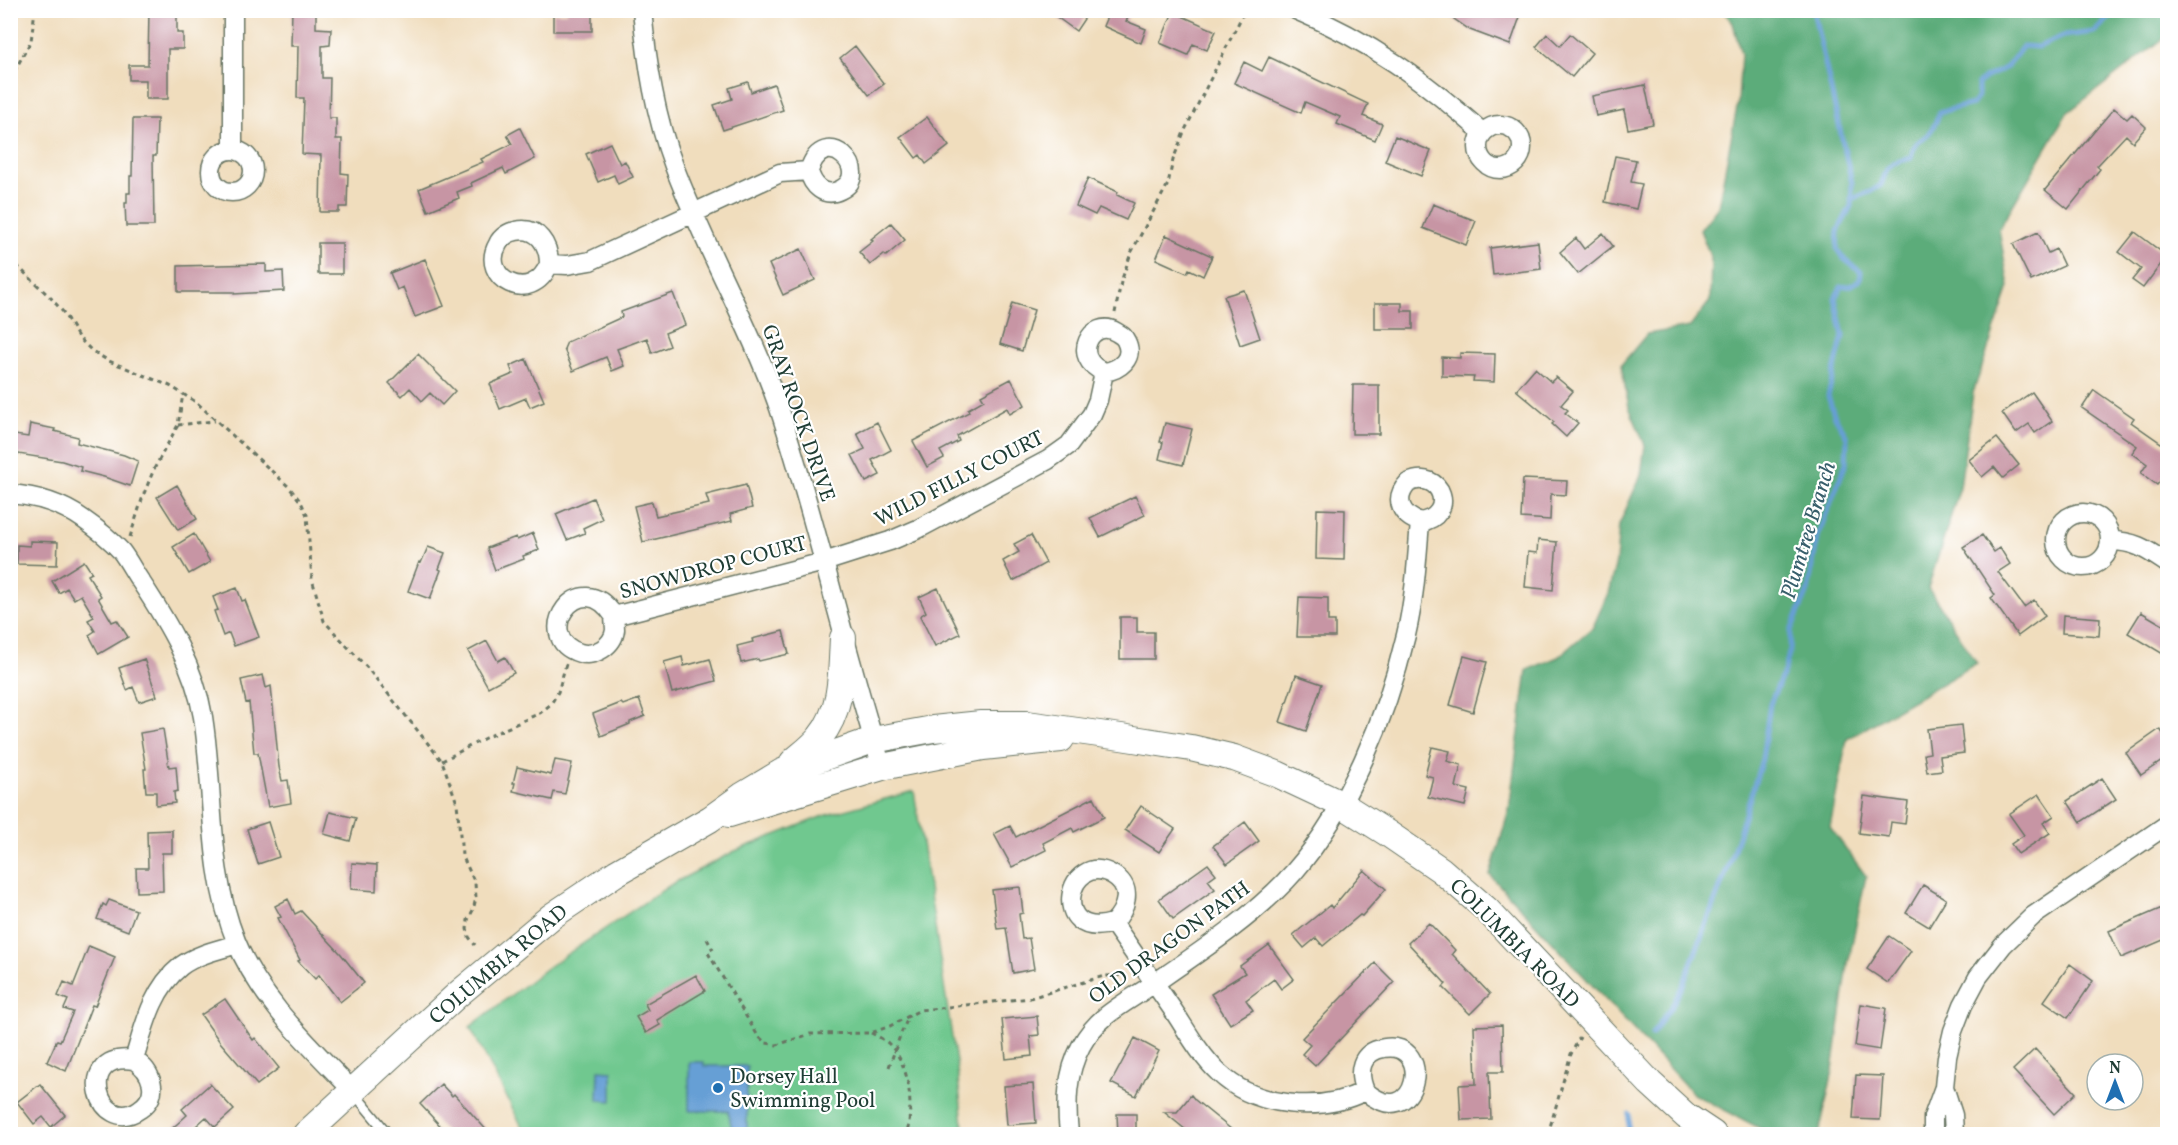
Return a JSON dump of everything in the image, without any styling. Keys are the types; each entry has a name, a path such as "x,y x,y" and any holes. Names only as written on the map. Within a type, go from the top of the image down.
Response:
{"street":[{"path":"233,10 233,150"},
{"name":"GRAY ROCK DRIVE","path":"642,10 647,58 660,123 694,214 757,349 786,431 824,562 843,638 882,767"},
{"path":"1296,10 1355,37 1386,56 1423,82 1483,133"},
{"path":"549,264 567,265 590,261 780,173 809,171"},
{"path":"1103,329 1112,329 1124,336 1128,343 1129,353 1125,363 1116,370 1104,372 1095,368 1088,361 1085,350 1088,340 1094,333 1103,329"},
{"name":"WILD FILLY COURT","path":"824,562 899,538 1048,460 1069,445 1092,414 1098,400 1104,372"},
{"path":"10,494 38,498 82,518 121,552 169,626 195,688 202,716 217,870 227,917 237,944 255,978 292,1028 353,1091"},
{"name":"OLD DRAGON PATH","path":"1069,1134 1067,1092 1071,1068 1094,1026 1113,1008 1155,983 1251,914 1295,871 1341,804 1374,737 1393,681 1406,634 1414,588 1420,522"},
{"path":"2110,541 2126,541 2140,545 2168,564"},
{"name":"SNOWDROP COURT","path":"614,616 824,562"},
{"name":"SNOWDROP COURT","path":"582,597 598,600 607,605 614,616 615,631 610,642 602,650 592,654 571,650 560,637 559,617 564,608 582,597"},
{"path":"782,772 813,745 831,720 840,692 843,638"},
{"name":"COLUMBIA ROAD","path":"306,1134 457,995 552,916 616,873 710,819 782,772 873,740 933,729 981,724 1027,724 1191,748 1234,758 1277,774 1341,804 1387,832 1441,870 1486,909 1650,1083 1686,1116 1713,1134"},
{"name":"COLUMBIA ROAD","path":"710,819 882,767 983,747 1071,738 1121,737"},
{"path":"1933,1134 1933,1117 1944,1087 1953,1031 1963,1005 1978,977 2003,945 2033,916 2168,824"},
{"path":"1113,923 1202,1053 1219,1073 1238,1087 1258,1097 1303,1104 1349,1099 1365,1091"},
{"path":"134,1060 147,1014 166,982 182,966 200,956 237,944"},
{"path":"1944,1087 1953,1115 1954,1134"}],"lane":[{"path":"353,1091 388,1134"}],"path":[{"path":"10,79 31,41 35,10"},
{"path":"1112,329 1121,282 1131,253 1168,184 1173,160 1203,93 1245,10"},
{"path":"10,259 51,298 63,312 78,338 92,351 109,361 144,374 196,402 288,486 301,502 307,515 312,579 324,621 369,670 442,761 457,803 462,855 475,883 476,898 466,929 475,945"},
{"path":"121,552 129,540 154,469 178,425 183,394"},
{"path":"178,425 217,421"},
{"path":"442,761 540,713 551,704 558,692 571,650"},
{"path":"707,939 713,950"},
{"path":"708,953 758,1036 766,1043 777,1045 810,1034 871,1033 910,1015 938,1007 1030,998 1104,976 1126,975 1155,983"},
{"path":"888,1067 910,1015"},
{"path":"1548,1134 1571,1054 1589,1018"},
{"path":"871,1033 887,1043 894,1051 907,1077 909,1101 907,1134"}],"green space":[{"path":"1723,11 2167,11 2167,36 2067,113 1999,229 2009,287 1973,393 1960,487 1928,588 1977,663 1847,739 1830,827 1866,876 1848,964 1833,1070 1819,1134 1771,1134 1693,1094 1490,875 1509,810 1527,670 1558,657 1593,627 1608,593 1616,562 1619,525 1641,475 1645,445 1629,407 1621,365 1647,334 1690,327 1710,301 1711,258 1700,230 1718,207 1738,102 1741,54 1733,23"},
{"path":"914,791 957,1069 964,1134 526,1134 470,1027 548,967 672,884 735,851 823,816"}],"water":[{"name":"Dorsey Hall Swimming Pool","path":"689,1062 704,1062 704,1066 747,1066 747,1134 733,1134 728,1111 689,1111"},
{"path":"599,1070 612,1071 612,1101 598,1100"}],"building":[{"path":"149,10 177,10 177,33 183,33 183,49 168,49 168,99 146,99 146,80 129,80 129,65 148,65"},
{"path":"292,10 316,10 316,28 331,29 330,45 322,46 322,78 330,78 329,118 336,118 336,139 342,139 341,173 348,174 347,207 339,207 339,212 320,212 321,155 302,154 304,98 297,98 298,46 291,46"},
{"path":"567,10 592,10 592,31 553,31 553,13 567,13"},
{"path":"1047,10 1090,10 1076,31"},
{"path":"1110,10 1131,10 1126,21 1146,29 1141,43 1103,26"},
{"path":"1441,10 1502,10 1520,17 1510,45 1470,30"},
{"path":"1173,12 1216,31 1207,50 1193,44 1188,55 1160,43"},
{"path":"1547,34 1560,46 1570,34 1592,53 1572,77 1536,47"},
{"path":"855,46 884,84 869,95 840,58"},
{"path":"1269,57 1368,104 1363,116 1382,124 1375,140 1337,124 1340,117 1305,102 1301,113 1234,83 1244,62 1262,71"},
{"path":"748,82 751,92 774,84 783,110 723,130 714,105 732,99 729,88"},
{"path":"1645,85 1653,124 1628,129 1624,110 1596,116 1592,96"},
{"path":"2114,108 2127,119 2132,114 2146,127 2133,142 2126,135 2097,166 2100,169 2068,209 2045,190"},
{"path":"927,117 949,146 926,164 920,155 916,158 900,137"},
{"path":"133,119 157,119 156,156 153,156 154,226 126,226 125,203 127,203 127,193 130,193 130,176 132,176"},
{"path":"520,128 535,159 506,174 503,168 471,183 472,186 457,192 459,198 428,211 419,189 483,162 481,159 512,144 507,135"},
{"path":"1395,136 1431,151 1421,176 1385,161"},
{"path":"610,143 620,164 625,161 633,177 618,184 614,175 598,182 586,154"},
{"path":"1615,156 1636,160 1631,182 1642,184 1636,209 1605,202"},
{"path":"1088,178 1118,192 1117,195 1134,203 1126,220 1099,208 1095,215 1076,206"},
{"path":"1433,204 1476,221 1466,245 1423,228"},
{"path":"891,223 905,240 886,256 884,254 870,265 859,252"},
{"path":"2038,232 2048,253 2056,249 2064,266 2031,281 2013,244"},
{"path":"2135,232 2167,256 2143,288 2132,280 2141,269 2119,252"},
{"path":"1603,233 1613,246 1578,274 1560,252 1576,238 1584,249"},
{"path":"1166,235 1212,256 1203,276 1189,269 1187,273 1156,259"},
{"path":"1538,242 1541,269 1493,275 1490,248"},
{"path":"318,243 342,243 342,274 318,274"},
{"path":"801,249 815,280 783,295 769,264"},
{"path":"425,259 444,306 415,317 403,287 397,290 390,273"},
{"path":"266,264 266,272 283,271 284,291 234,294 234,292 178,292 178,266"},
{"path":"1244,290 1260,338 1240,345 1224,296"},
{"path":"673,293 685,325 665,333 670,346 652,353 647,338 617,349 624,366 612,371 606,357 573,371 564,349 567,342 622,317 621,312"},
{"path":"1012,303 1034,310 1022,351 1000,344"},
{"path":"1375,303 1402,303 1402,311 1413,311 1413,329 1375,329"},
{"path":"1460,353 1495,354 1494,382 1473,381 1474,377 1442,376 1442,357 1460,358"},
{"path":"418,354 455,391 442,405 430,393 422,401 410,388 402,396 389,383"},
{"path":"526,359 544,401 530,407 526,398 500,409 490,384 513,374 510,366"},
{"path":"1535,368 1551,382 1556,377 1573,391 1561,405 1568,410 1565,413 1578,423 1566,437 1552,424 1554,422 1516,390"},
{"path":"1011,379 1025,405 1010,414 1007,408 957,436 959,441 940,451 944,458 927,467 913,441 969,412 968,409 984,400 981,395"},
{"path":"1353,385 1379,385 1379,434 1352,434"},
{"path":"2094,390 2134,418 2131,422 2168,448 2168,471 2157,485 2141,473 2147,464 2132,453 2137,446 2082,408"},
{"path":"2032,392 2052,421 2035,433 2029,424 2016,433 2002,413"},
{"path":"877,422 891,450 872,460 880,475 866,482 852,455 865,449 857,433"},
{"path":"1165,423 1192,429 1183,465 1159,459 1163,442 1160,442"},
{"path":"30,424 55,429 54,431 78,437 77,443 138,461 130,486 80,471 81,467 62,461 12,453 15,435 28,437"},
{"path":"1997,438 2019,465 2003,478 1994,467 1982,477 1969,460"},
{"path":"1523,479 1567,481 1566,495 1551,494 1550,520 1521,518"},
{"path":"177,485 197,519 178,530 157,497"},
{"path":"746,485 752,508 730,514 732,521 643,542 634,506 652,502 656,516 709,504 706,495"},
{"path":"1135,496 1145,515 1100,537 1090,518"},
{"path":"593,498 602,519 583,528 585,533 567,540 556,514"},
{"path":"1317,509 1345,510 1344,560 1316,559"},
{"path":"533,533 539,550 523,556 524,559 495,570 487,548"},
{"path":"194,534 210,562 189,574 173,547"},
{"path":"1031,535 1046,563 1013,581 1003,561 1019,552 1014,544"},
{"path":"1982,535 1994,552 2000,548 2010,564 1998,572 2024,607 2034,600 2045,616 2018,636 1991,598 1995,595 1963,547"},
{"path":"1538,540 1557,542 1553,590 1525,587 1528,552 1537,553"},
{"path":"30,541 58,542 57,565 17,564 17,545 30,546"},
{"path":"428,547 445,553 430,599 408,591 419,562 421,563"},
{"path":"84,561 92,573 88,575 101,596 98,598 112,622 117,620 128,637 99,654 89,635 95,631 88,620 94,617 81,595 74,599 67,588 59,593 52,581"},
{"path":"237,588 242,601 245,600 259,637 234,646 229,633 223,636 214,611 218,610 213,597"},
{"path":"938,588 960,634 935,646 920,616 926,612 919,597"},
{"path":"1299,597 1328,598 1328,621 1335,621 1335,637 1297,637"},
{"path":"2141,612 2168,628 2168,657 2128,633"},
{"path":"2063,615 2100,618 2099,636 2062,633"},
{"path":"1120,617 1137,617 1137,632 1154,632 1154,659 1120,659"},
{"path":"783,631 789,654 741,663 737,646 753,642 752,639"},
{"path":"487,641 498,661 505,657 514,673 488,687 468,651"},
{"path":"1464,656 1487,662 1473,712 1450,705"},
{"path":"682,657 684,666 710,659 716,681 672,693 664,662"},
{"path":"144,659 157,696 139,702 133,687 127,690 119,668"},
{"path":"263,675 266,688 271,686 279,767 282,781 288,780 291,803 268,807 258,753 254,753 249,702 246,703 241,680"},
{"path":"1296,675 1322,684 1306,731 1280,722"},
{"path":"639,699 645,716 601,736 593,714"},
{"path":"1961,725 1964,753 1940,756 1942,770 1927,772 1924,754 1930,753 1927,729"},
{"path":"163,729 169,767 176,766 178,791 174,792 175,803 156,805 156,792 146,792 144,769 146,769 140,733"},
{"path":"2160,729 2168,741 2168,757 2141,775 2126,753"},
{"path":"1432,747 1450,751 1447,761 1461,765 1456,787 1469,790 1465,806 1428,797 1433,777 1425,775"},
{"path":"555,760 572,763 565,794 554,792 552,800 513,791 517,767 551,775"},
{"path":"2102,778 2116,799 2081,822 2067,801"},
{"path":"2039,794 2054,816 2043,823 2050,833 2018,854 2011,844 2024,835 2009,814"},
{"path":"1864,796 1908,802 1905,824 1891,822 1889,837 1859,833"},
{"path":"1094,797 1104,817 1074,832 1072,828 1043,843 1046,850 1012,867 994,834 1010,826 1016,837"},
{"path":"1141,806 1175,829 1159,852 1125,830"},
{"path":"330,812 356,818 350,841 324,834"},
{"path":"268,822 279,857 258,864 247,829"},
{"path":"1245,822 1259,841 1227,864 1213,846"},
{"path":"172,830 172,853 162,853 163,891 137,892 136,868 148,868 147,831"},
{"path":"352,863 377,865 376,891 351,889"},
{"path":"1208,864 1216,874 1208,880 1215,889 1173,919 1159,899"},
{"path":"1364,870 1386,889 1362,916 1360,915 1323,946 1316,938 1304,948 1293,935 1330,905 1332,908"},
{"path":"1923,885 1946,899 1929,927 1906,913"},
{"path":"1020,887 1023,913 1019,914 1022,939 1029,938 1034,969 1013,973 1006,928 997,929 992,890"},
{"path":"288,899 295,914 301,911 364,983 340,1002 319,975 315,979 298,961 300,960 278,918 281,917 275,906"},
{"path":"109,900 136,910 128,931 97,919 103,904 106,906"},
{"path":"2162,908 2168,921 2168,938 2121,958 2109,931"},
{"path":"1429,923 1455,950 1452,954 1490,994 1470,1014 1443,987 1446,984 1408,943"},
{"path":"1889,936 1911,951 1888,983 1867,969"},
{"path":"1269,945 1294,979 1281,989 1274,979 1246,1000 1253,1010 1230,1024 1211,994 1245,973 1240,966"},
{"path":"89,946 115,957 95,1006 92,1005 66,1071 47,1062 57,1040 60,1041 73,1012 64,1009 68,1000 58,996 64,982 73,986"},
{"path":"1375,963 1394,982 1315,1066 1302,1054 1310,1045 1302,1038"},
{"path":"2070,964 2093,981 2068,1018 2044,1001"},
{"path":"696,975 705,991 657,1020 660,1025 646,1033 636,1017 648,1010 645,1004"},
{"path":"225,999 253,1040 255,1038 279,1068 257,1085 220,1042 201,1015"},
{"path":"1861,1004 1886,1008 1880,1050 1855,1046"},
{"path":"1037,1016 1039,1035 1030,1036 1032,1056 1006,1059 1002,1019"},
{"path":"1502,1025 1503,1072 1489,1072 1491,1119 1461,1120 1459,1085 1476,1084 1474,1026"},
{"path":"1135,1038 1159,1051 1136,1096 1111,1083"},
{"path":"2035,1049 2076,1093 2054,1114 2013,1070"},
{"path":"1856,1075 1883,1076 1880,1120 1853,1119"},
{"path":"40,1084 65,1115 51,1127 43,1117 34,1124 17,1102"},
{"path":"210,1084 234,1110 215,1127 206,1117 187,1134 166,1134 187,1115 182,1109"},
{"path":"441,1084 452,1096 454,1094 490,1134 448,1134 420,1104"},
{"path":"1033,1084 1036,1123 1007,1125 1004,1086"},
{"path":"1191,1095 1237,1134 1191,1134 1164,1112 1177,1112"},
{"path":"1117,1114 1136,1114 1136,1134 1118,1134"}],"waterway":[{"name":"Plumtree Branch","path":"1652,1034 1683,985 1731,859 1762,759 1770,704 1785,669 1790,649 1791,630 1808,591 1818,535 1846,463 1847,437 1835,417 1828,396 1843,336 1835,298 1841,287 1850,286 1860,280 1861,272 1843,258 1837,249 1838,231 1851,206 1852,183 1813,10"},
{"path":"1851,199 1881,185 1887,169 1893,163 1911,158 1915,146 1932,129 1940,112 1973,104 1978,96 1978,84 1984,78 2007,67 2023,46 2038,47 2063,36 2094,32 2122,10"},
{"name":"Plumtree Branch","path":"1628,1134 1629,1114"}],"place":[{"name":"Dorsey Hall Swimming Pool","path":"718,1088"}]}
